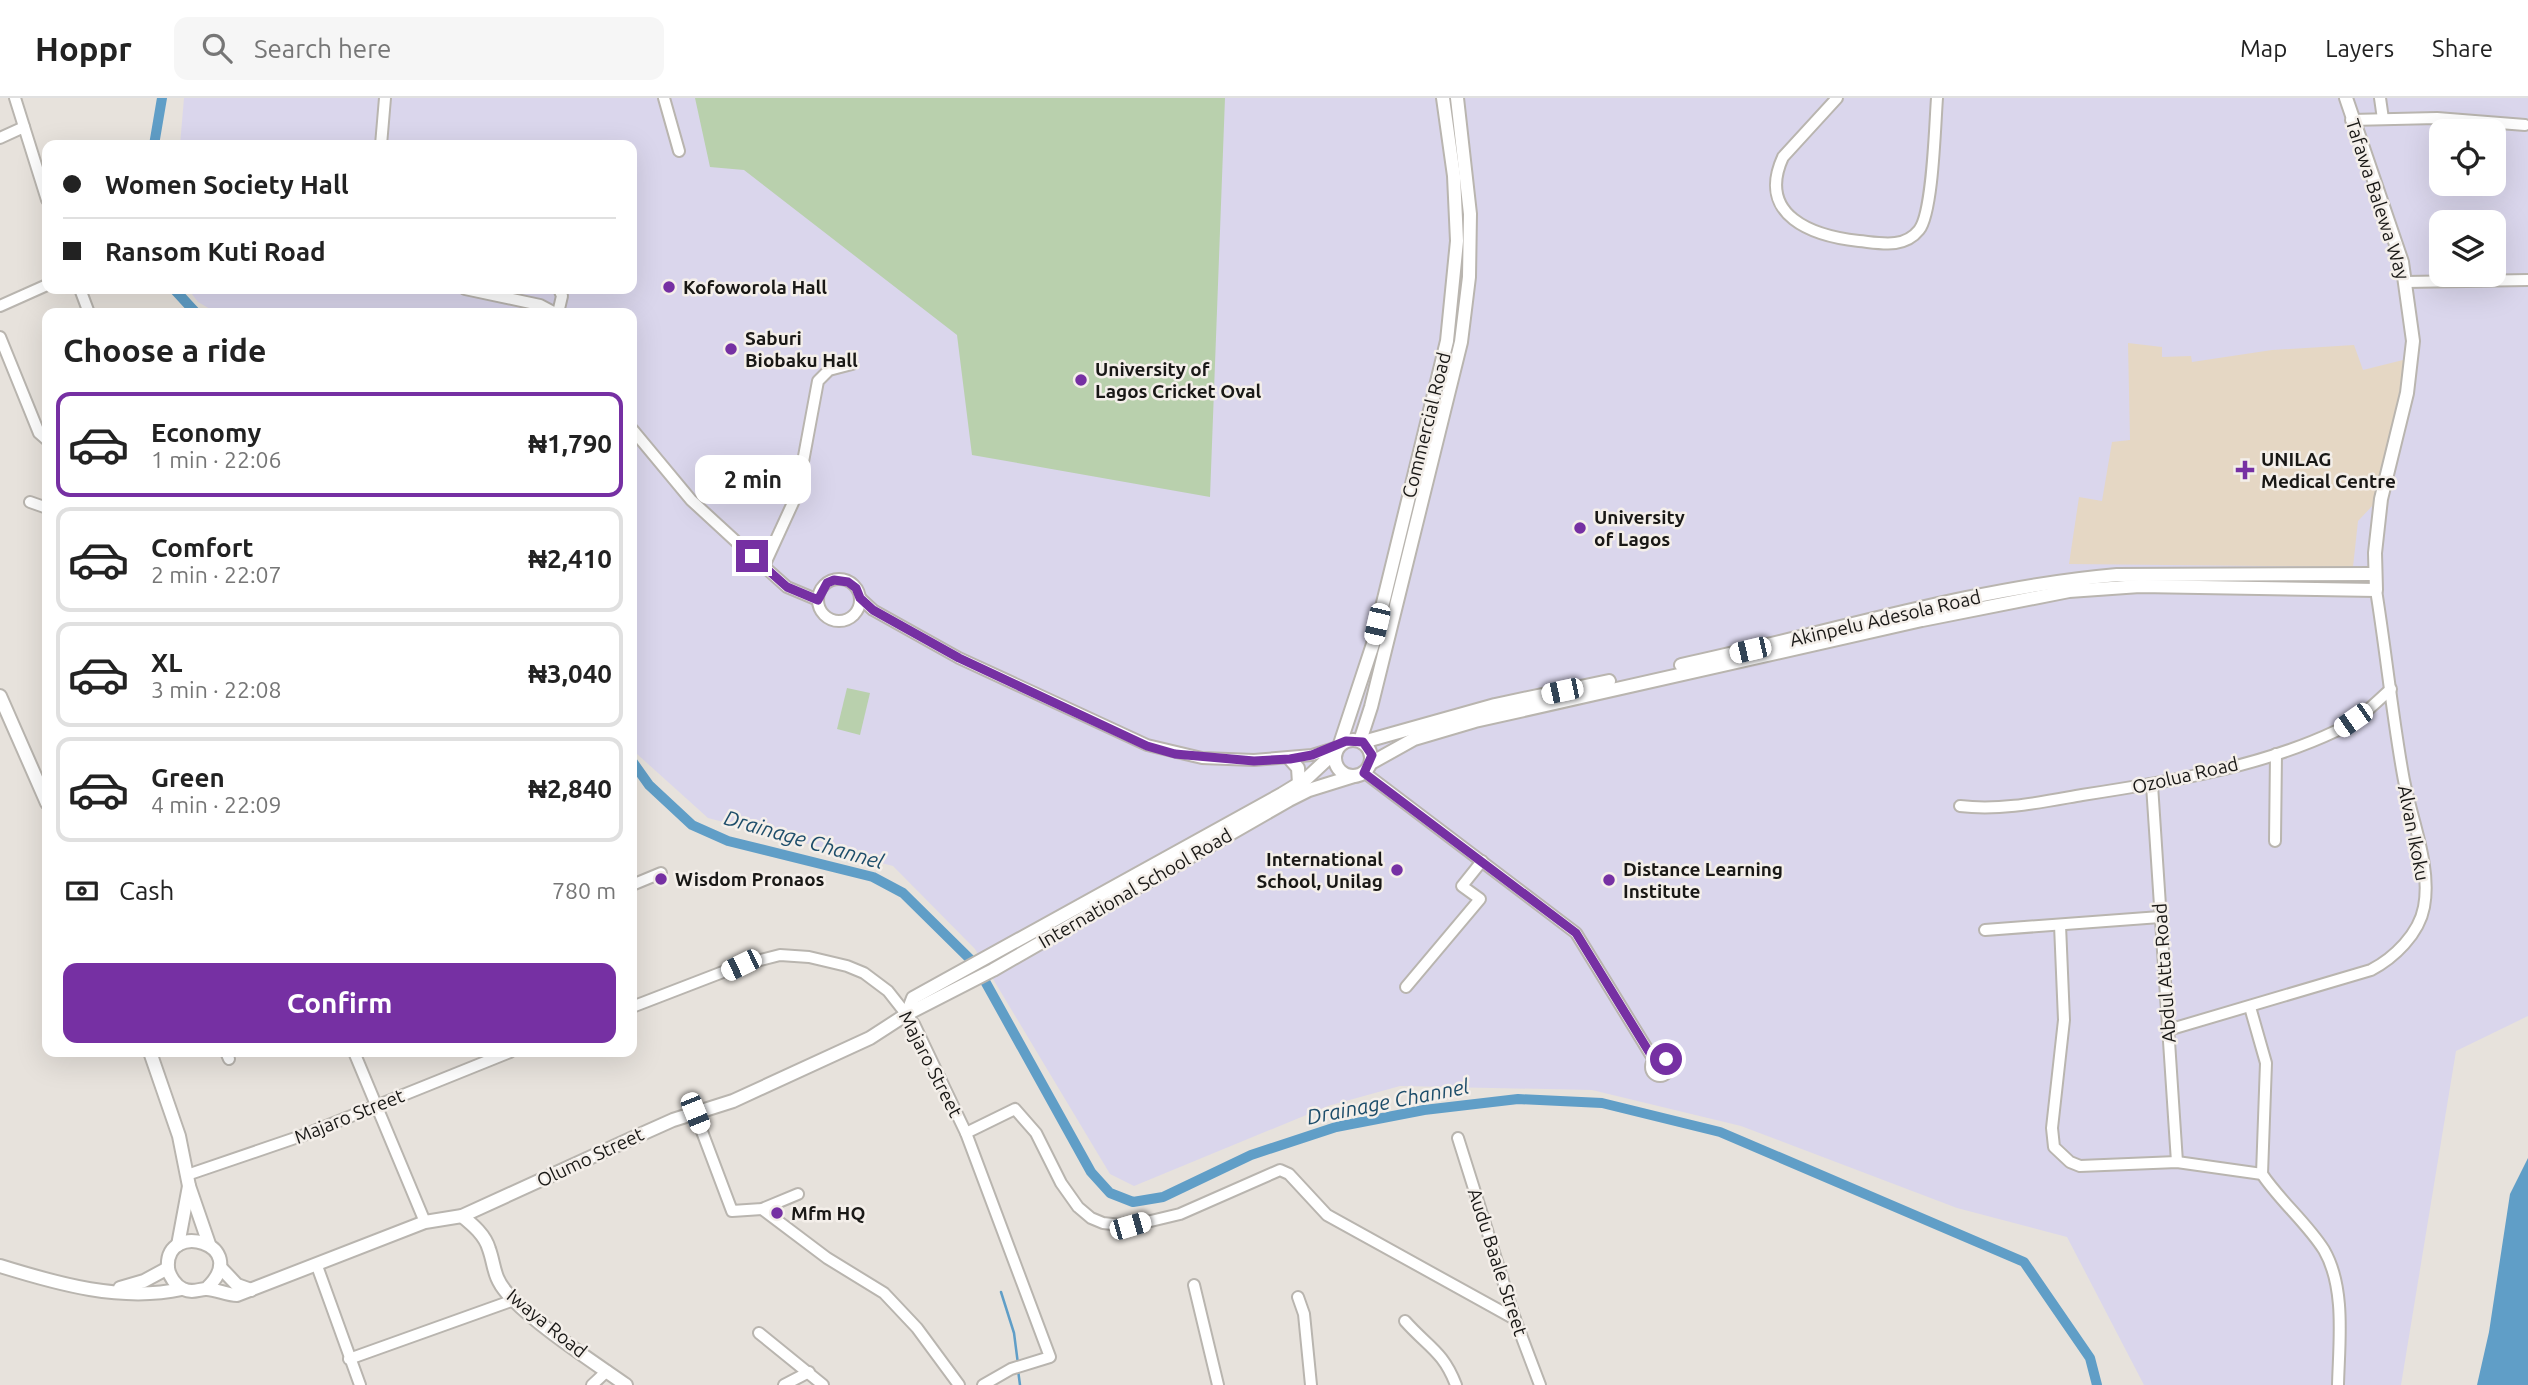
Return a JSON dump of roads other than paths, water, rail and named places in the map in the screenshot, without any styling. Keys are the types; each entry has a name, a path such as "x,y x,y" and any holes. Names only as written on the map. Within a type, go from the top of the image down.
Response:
{"street":[{"path":"15,98 42,184"},
{"path":"381,140 385,98"},
{"path":"664,98 679,151"},
{"name":"Commercial Road","path":"1338,748 1373,644 1451,319 1457,241 1454,176 1443,98"},
{"name":"Commercial Road","path":"1362,742 1461,342 1469,277 1470,214 1457,98"},
{"path":"1837,98 1783,157 1778,168 1780,199 1796,223 1816,233 1887,243 1910,238 1924,221 1937,98"},
{"name":"Tafawa Balewa Way","path":"2346,98 2351,120 2378,189 2406,282 2413,341 2407,393 2381,499 2376,590"},
{"path":"2379,98 2382,119"},
{"path":"2351,120 2437,118 2525,125"},
{"path":"0,138 24,127"},
{"path":"2406,282 2528,280"},
{"path":"0,306 42,287"},
{"path":"488,294 546,308"},
{"path":"0,337 42,436"},
{"path":"764,566 797,494 818,382 829,370 852,364"},
{"path":"637,437 691,500 787,587 818,600"},
{"path":"30,502 42,506"},
{"name":"Akinpelu Adesola Road","path":"1362,742 1495,705 2029,586 2117,575 2375,574"},
{"path":"860,598 858,609 852,617 839,621 823,614 818,600 827,583 841,580 856,588 860,598 873,610 959,658 1147,746 1202,758 1290,759 1338,748 1346,741 1362,742 1372,755 1363,771"},
{"name":"Akinpelu Adesola Road","path":"1363,771 1414,739 1475,720 2035,597 2140,586 2376,590"},
{"name":"Alvan Ikoku","path":"2168,1030 2348,979 2388,961 2416,927 2424,909 2423,871 2403,779 2376,590"},
{"name":"Ozolua Road","path":"1960,806 2007,807 2152,785 2276,754 2339,730 2368,710 2391,688"},
{"path":"0,696 42,778"},
{"path":"1338,748 1338,769 1363,771 1576,933 1654,1060"},
{"name":"International School Road","path":"989,964 1299,783 1338,748"},
{"path":"2275,841 2276,754"},
{"path":"1290,759 1298,768 1299,783"},
{"name":"International School Road","path":"907,1014 917,1004 947,987 1289,800 1363,771"},
{"name":"Abdul Atta Road","path":"2152,785 2177,1162"},
{"path":"1406,986 1480,899 1462,886 1482,861"},
{"path":"637,883 661,873"},
{"path":"1984,930 2161,917"},
{"path":"2060,925 2064,1020 2052,1128 2054,1147 2070,1162 2080,1166 2177,1162 2262,1174"},
{"name":"Majaro Street","path":"637,1005 741,965 780,956 809,957 864,973 888,991 907,1014 966,1133 1050,1357 1011,1369 983,1385"},
{"path":"2250,1007 2266,1062 2262,1174 2314,1237 2332,1269 2338,1304 2338,1385"},
{"name":"Olumo Street","path":"207,1288 237,1295 425,1222 462,1216 635,1137 733,1101 870,1038 907,1014"},
{"path":"0,1266 59,1285 153,1293 182,1289 195,1292 207,1288 216,1279 220,1267 218,1254 209,1244 188,1180 179,1136 152,1057"},
{"path":"356,1057 425,1222"},
{"name":"Majaro Street","path":"188,1180 497,1057"},
{"path":"966,1133 1015,1109 1036,1133 1061,1183 1078,1207 1091,1218 1118,1226 1180,1214 1280,1170 1289,1174 1326,1215 1515,1319"},
{"path":"695,1113 732,1211 762,1209 798,1194"},
{"name":"Audu Baale Street","path":"1458,1138 1515,1319 1540,1385"},
{"path":"182,1289 172,1280 168,1268 170,1255 178,1245 188,1180"},
{"path":"762,1209 827,1258 884,1293 917,1328 959,1385"},
{"name":"Iwaya Road","path":"462,1216 478,1229 489,1249 496,1277 514,1300 626,1385"},
{"path":"178,1245 194,1240 209,1244"},
{"path":"317,1266 360,1385"},
{"path":"220,1267 237,1285 251,1290"},
{"path":"113,1290 144,1281 168,1268"},
{"path":"1194,1285 1218,1385"},
{"path":"1298,1297 1304,1314 1311,1385"},
{"path":"349,1359 514,1300"},
{"path":"1405,1321 1423,1341 1443,1355 1456,1385"},
{"path":"759,1334 822,1385"},
{"path":"592,1385 607,1371"},
{"path":"784,1385 808,1372"}],"water":[{"path":"2528,1158 2528,1385 2477,1385 2489,1332 2510,1194"}],"waterway":[{"name":"Drainage Channel","path":"155,140 162,98"},
{"name":"Drainage Channel","path":"179,294 191,308"},
{"name":"Drainage Channel","path":"637,768 649,785 692,825 728,841 873,877 903,893 976,965 1091,1172 1110,1193 1133,1202 1163,1197 1251,1155 1336,1127 1424,1110 1518,1099 1602,1103 1720,1132 2024,1262 2090,1358 2097,1385"},
{"path":"1001,1292 1014,1333 1018,1364"},
{"path":"1018,1370 1020,1385"}],"place":[{"name":"Kofoworola Hall","path":"669,287"},
{"name":"Saburi Biobaku Hall","path":"731,349"},
{"name":"University of Lagos Cricket Oval","path":"1081,380"},
{"name":"UNILAG Medical Centre","path":"2245,470"},
{"name":"University of Lagos","path":"1580,528"},
{"name":"International School, Unilag","path":"1397,870"},
{"name":"Wisdom Pronaos","path":"661,879"},
{"name":"Distance Learning Institute","path":"1609,880"},
{"name":"Mfm HQ","path":"777,1213"}]}
